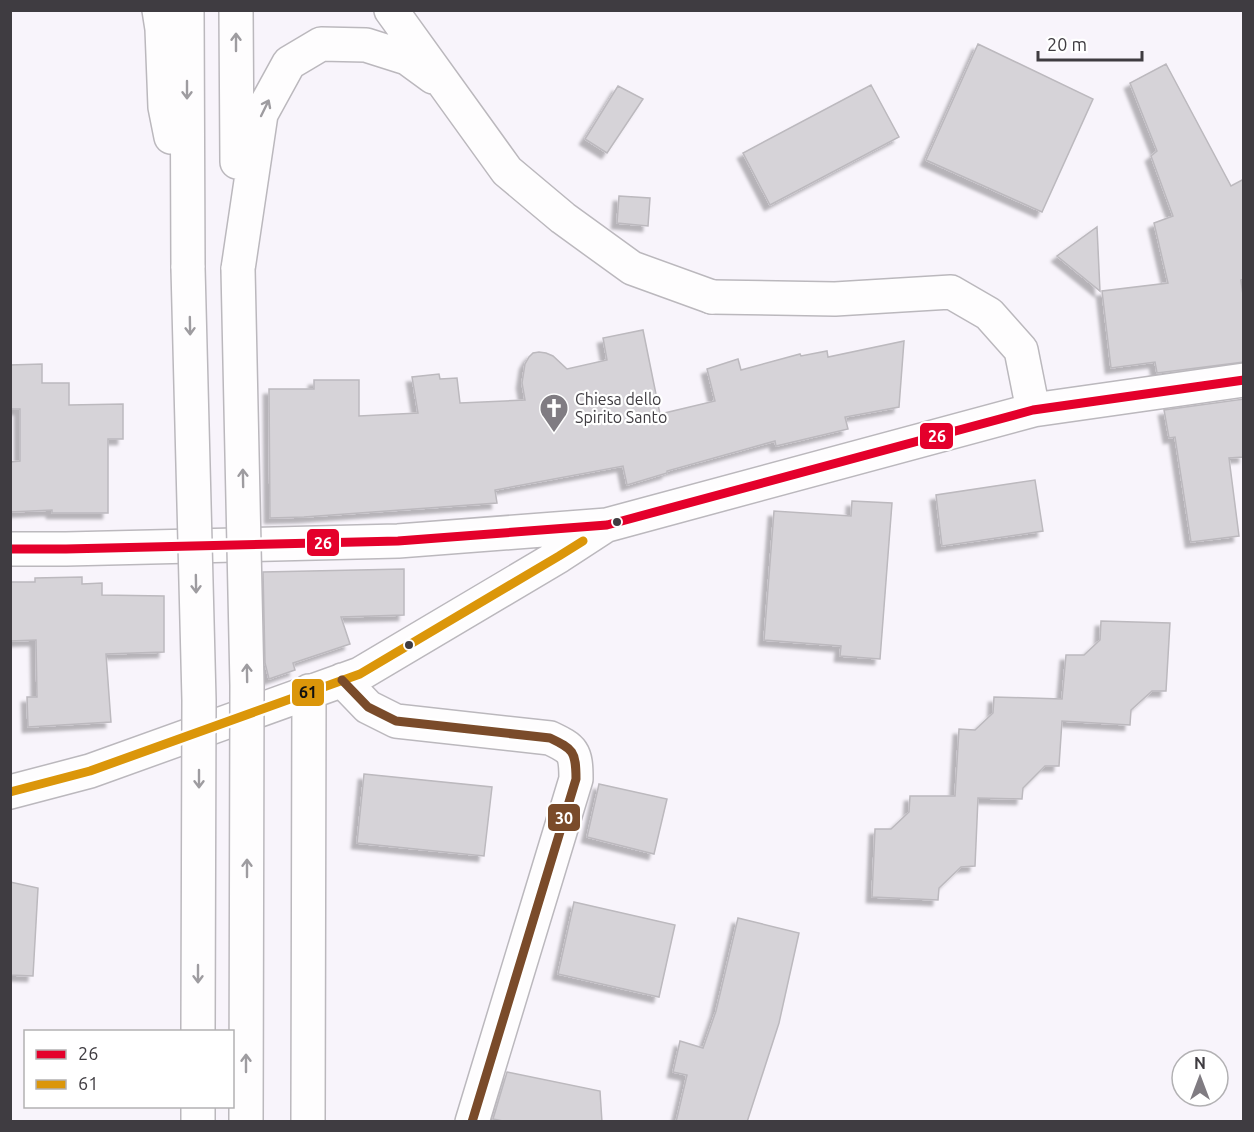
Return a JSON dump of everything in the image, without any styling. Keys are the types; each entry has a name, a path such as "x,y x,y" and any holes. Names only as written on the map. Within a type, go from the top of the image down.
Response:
{"main road":[{"path":"159,10 162,29 165,107 188,221"},
{"path":"187,10 188,267 199,700 198,1030"},
{"path":"236,10 238,269 248,685 246,1122"},
{"path":"391,10 507,171 563,218 632,268 712,297 835,299 951,292 988,314 1021,350 1033,410"},
{"path":"238,269 261,114 289,63 321,44 366,45 407,58 444,85"},
{"path":"10,549 398,542 607,525 1033,410 1244,380"},
{"path":"10,792 90,771 360,674 607,525"},
{"path":"342,680 368,707 396,722 550,738 569,747 576,763 576,778 472,1122"},
{"path":"309,692 309,1122"}],"building":[{"path":"978,44 1093,99 1042,212 926,160"},
{"path":"1166,64 1231,186 1244,179 1244,279 1241,280 1244,303 1244,362 1157,373 1155,362 1111,368 1102,291 1168,283 1154,223 1173,216 1151,156 1157,151 1130,83"},
{"path":"871,85 899,137 770,205 743,153"},
{"path":"618,86 643,99 607,153 585,139"},
{"path":"619,196 650,198 648,226 617,223"},
{"path":"1097,227 1100,291 1057,256"},
{"path":"643,330 660,414 715,401 707,369 738,359 741,370 800,354 801,356 827,351 828,357 904,341 899,407 845,417 848,429 776,446 775,441 667,471 667,473 627,485 623,466 495,490 497,503 270,518 269,389 314,389 314,380 359,380 359,416 418,413 412,377 439,374 440,379 457,378 460,403 525,400 522,383 525,364 533,353 546,353 553,356 567,369 607,360 603,338"},
{"path":"42,364 42,383 69,383 69,405 123,404 123,439 108,439 108,513 52,513 52,510 10,512 10,462 20,461 20,409 10,409 10,365"},
{"path":"1244,399 1244,457 1229,458 1239,536 1191,542 1175,437 1169,438 1164,410"},
{"path":"1035,480 1043,531 942,546 936,495"},
{"path":"852,501 892,503 880,659 840,656 841,646 764,640 774,511 851,516"},
{"path":"404,569 404,615 341,617 350,644 293,663 295,670 269,679 265,663 263,572"},
{"path":"82,577 82,584 102,583 102,595 164,596 164,652 106,654 111,722 28,727 27,697 37,697 36,640 10,641 10,582 35,582 35,578"},
{"path":"1101,621 1170,623 1166,691 1152,691 1131,710 1130,725 1062,721 1059,766 1045,766 1023,788 1022,799 978,798 975,866 961,867 939,888 938,900 872,897 875,829 891,829 909,812 910,796 955,796 959,729 975,730 993,713 994,697 1062,699 1066,655 1084,655 1100,640"},
{"path":"364,774 492,787 484,856 357,843"},
{"path":"599,784 667,799 654,854 587,837"},
{"path":"10,882 38,888 33,976 10,975"},
{"path":"574,902 675,925 659,997 558,974"},
{"path":"738,918 799,933 779,1023 747,1122 676,1122 687,1075 673,1072 680,1041 703,1048 716,1011"},
{"path":"507,1072 600,1091 602,1122 508,1122 493,1119"}],"transit line":[{"name":"26","path":"10,549 398,541 607,525 1033,410 1244,380"},
{"name":"61","path":"10,792 90,771 360,674 583,541"},
{"name":"30","path":"342,680 368,707 396,721 550,738 568,748 574,757 576,779 472,1122"}],"place":[{"name":"Chiesa dello Spirito Santo","path":"554,434"}]}
